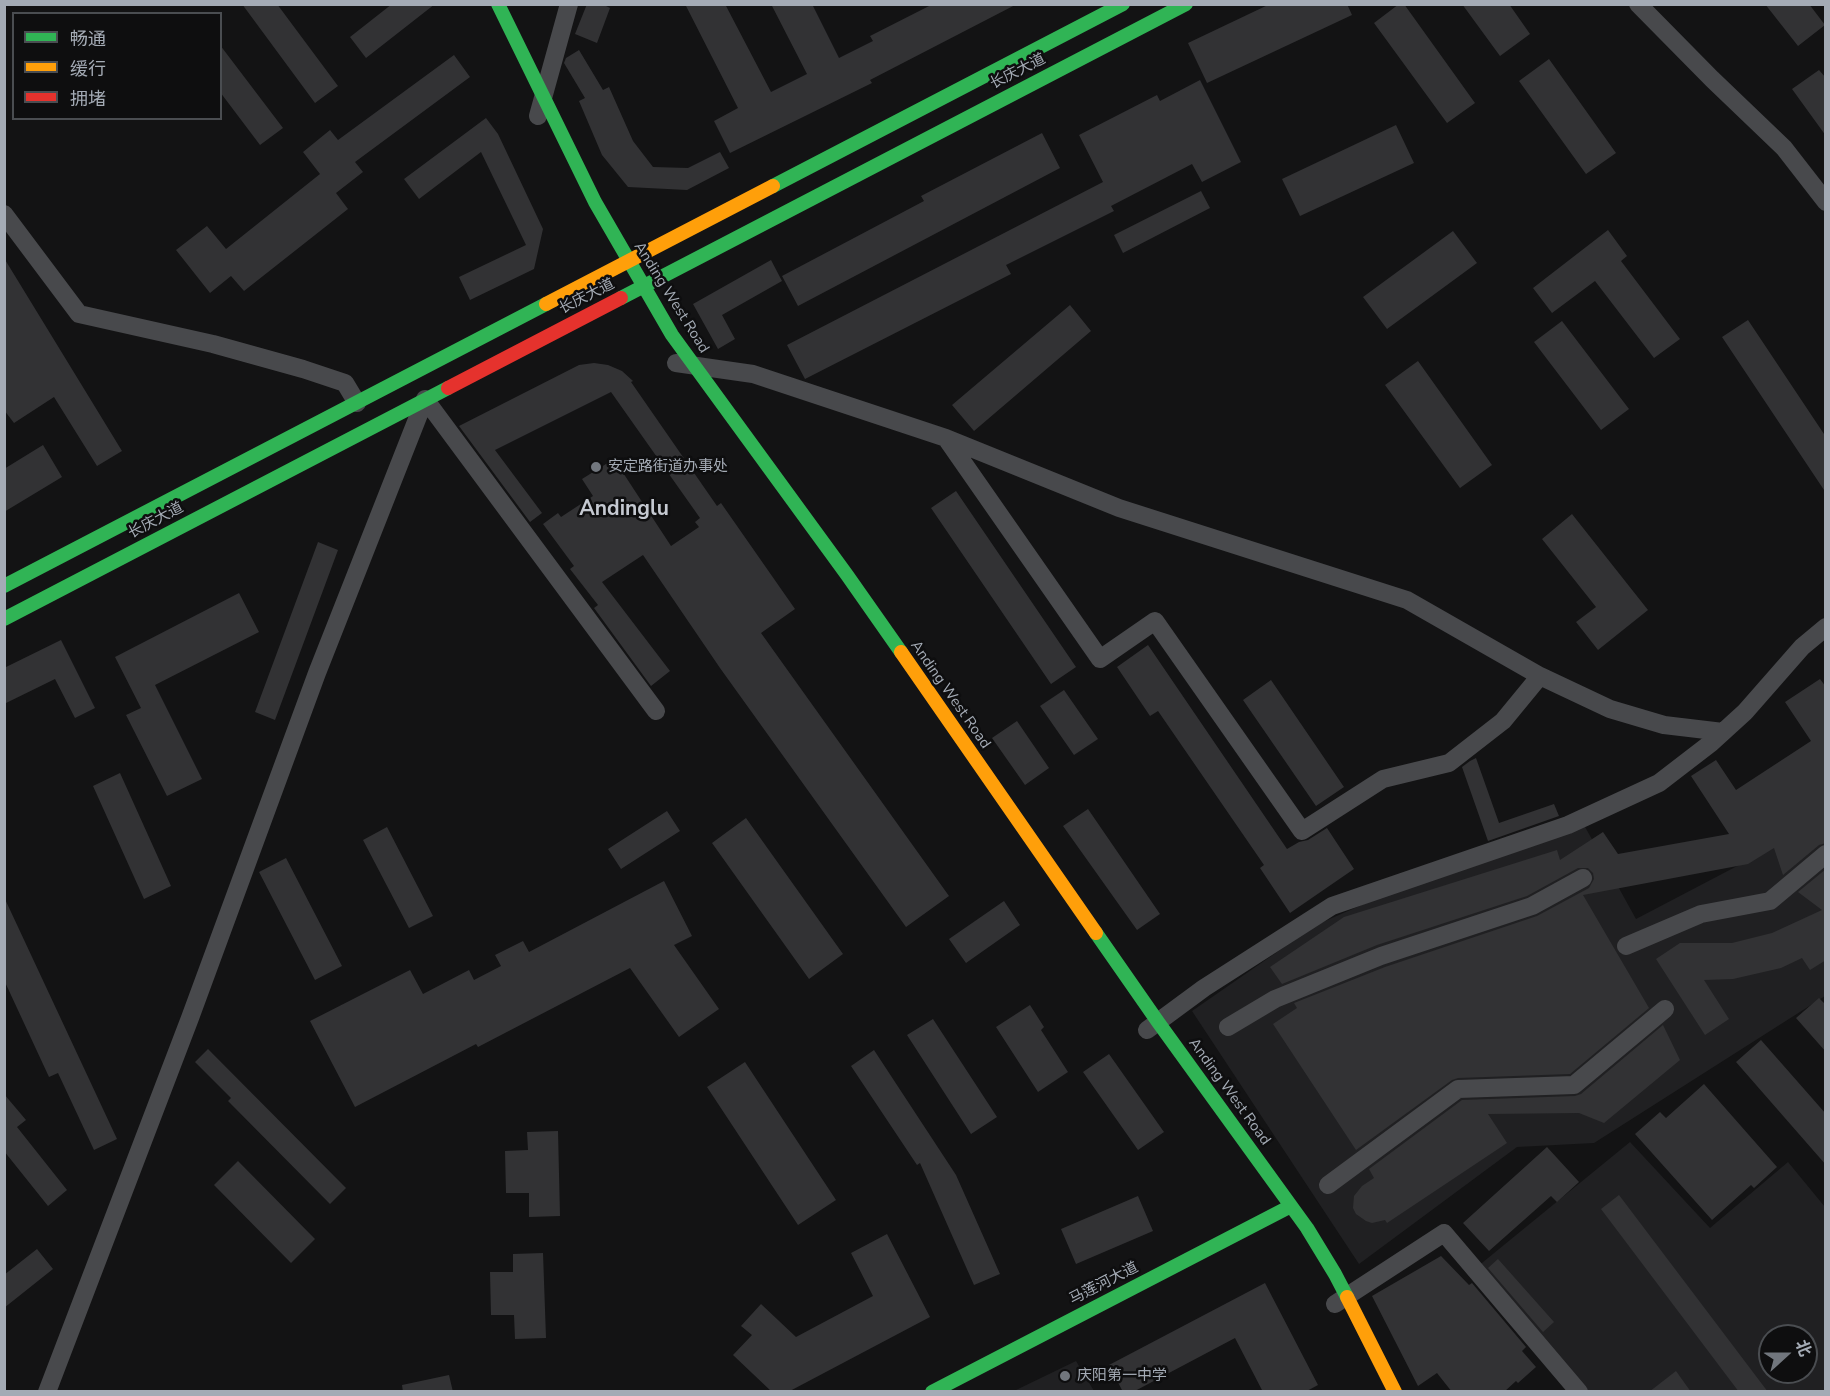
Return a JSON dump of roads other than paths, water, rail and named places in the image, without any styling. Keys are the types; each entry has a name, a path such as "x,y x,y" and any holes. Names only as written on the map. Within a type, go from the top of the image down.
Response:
{"main road":[{"name":"Anding West Road","path":"498,4 535,96 595,202 619,262 637,294 672,335 847,575 1149,1024 1294,1222 1335,1274 1337,1297 1370,1373"},
{"name":"长庆大道","path":"4,586 357,403 619,262 1123,4"},
{"name":"长庆大道","path":"4,619 425,399 637,294 1186,4"},
{"name":"Anding West Road","path":"649,322 725,430"},
{"name":"Anding West Road","path":"1149,1024 1160,1048"},
{"name":"Anding West Road","path":"1173,1066 1222,1134 1285,1209"},
{"name":"马莲河大道","path":"932,1392 1285,1209"},
{"name":"Anding West Road","path":"1294,1222 1317,1271"},
{"name":"Anding West Road","path":"1337,1297 1395,1392"}],"street":[{"path":"540,122 535,96 569,4"},
{"path":"1638,4 1784,148 1826,202"},
{"path":"4,214 79,314 213,344 345,383 357,403"},
{"path":"676,363 753,374 946,438 1119,508 1407,600 1540,676 1610,709 1664,725 1723,732"},
{"path":"425,399 656,711"},
{"path":"46,1392 186,1027 317,673 425,399"},
{"path":"946,438 1100,659 1155,621 1302,831 1383,779 1449,763 1503,721 1540,676"},
{"path":"1149,1024 1332,906 1568,825 1659,783 1745,712 1802,647 1826,627"},
{"path":"1626,946 1701,914 1770,901 1826,854"},
{"path":"1228,1027 1275,999 1381,956 1532,906 1583,878"},
{"path":"1328,1185 1458,1089 1574,1085 1665,1009"},
{"path":"1337,1297 1444,1233 1579,1392"}],"place":[{"name":"安定路街道办事处","path":"596,467"},
{"name":"庆阳第一中学","path":"1065,1376"}],"district":[{"name":"Andinglu","path":"624,510"}]}
